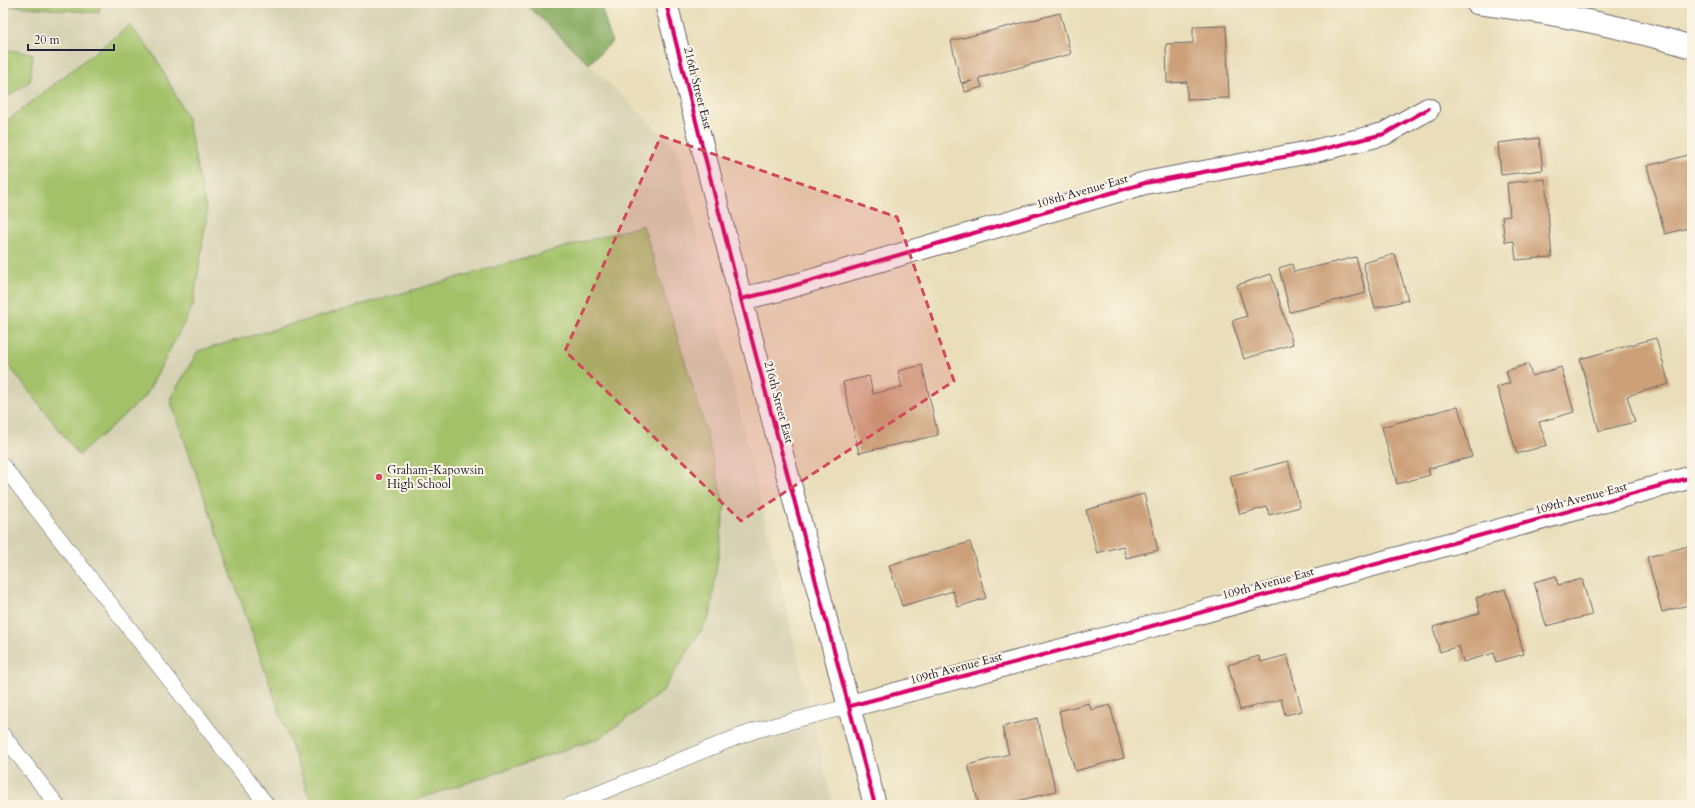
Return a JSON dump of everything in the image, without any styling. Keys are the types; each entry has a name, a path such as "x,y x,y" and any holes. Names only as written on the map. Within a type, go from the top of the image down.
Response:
{"street":[{"name":"216th Street East","path":"666,3 741,299 875,805"},
{"path":"1477,3 1526,9 1635,31 1692,47"},
{"name":"108th Avenue East","path":"741,299 786,288 1145,183 1316,150 1384,134 1428,109"},
{"name":"109th Avenue East","path":"850,706 1130,632 1692,477"}],"lane":[{"path":"3,466 267,805"},
{"name":"109th Avenue East","path":"570,805 737,737 757,730 850,706"},
{"path":"3,735 57,805"}],"highlighted area":[{"path":"661,136 897,217 954,381 741,521 565,351"}],"shaded area":[{"name":"Graham-Kapowsin High School","path":"3,3 525,3 677,149 833,805 3,805"}],"green space":[{"path":"3,3 100,3 99,13 3,5"},
{"path":"525,3 600,3 612,42 589,64"},
{"path":"130,25 156,58 187,117 207,214 193,306 145,397 79,455 3,358 3,124"},
{"path":"3,49 33,54 30,81 3,100"},
{"path":"643,225 702,417 725,506 710,616 662,692 600,738 401,805 329,805 309,796 170,399 198,351"}],"building":[{"path":"1060,13 1071,54 979,78 982,87 965,92 962,84 972,81 961,83 951,41"},
{"path":"1226,26 1229,98 1187,99 1187,82 1167,83 1166,44 1193,43 1193,27"},
{"path":"1539,138 1543,170 1501,175 1498,143"},
{"path":"1692,154 1692,227 1665,234 1647,166"},
{"path":"1545,179 1552,257 1516,260 1514,241 1505,242 1502,217 1510,216 1507,183"},
{"path":"1395,254 1408,300 1375,308 1363,263"},
{"path":"1356,257 1366,293 1290,312 1279,268 1292,264 1294,272"},
{"path":"1271,274 1293,344 1244,359 1232,321 1247,316 1237,285"},
{"path":"1656,338 1669,384 1627,396 1635,422 1599,431 1580,359"},
{"path":"1528,364 1532,376 1561,367 1574,412 1539,422 1547,445 1517,454 1497,387 1510,383 1506,371"},
{"path":"922,365 938,435 859,453 843,382 869,376 873,394 902,387 898,371"},
{"path":"1458,406 1472,457 1428,469 1430,475 1397,484 1382,427"},
{"path":"1288,461 1300,507 1269,515 1267,507 1240,514 1230,476"},
{"path":"1144,494 1158,550 1126,558 1123,546 1097,553 1086,510"},
{"path":"970,542 986,598 958,607 953,591 902,606 889,565"},
{"path":"1692,545 1692,604 1662,612 1647,557"},
{"path":"1556,576 1558,585 1582,579 1592,615 1546,626 1534,582"},
{"path":"1505,589 1524,654 1496,662 1494,653 1463,662 1459,646 1440,652 1433,627 1480,613 1476,598"},
{"path":"1287,655 1302,711 1285,715 1281,699 1240,710 1228,665 1259,656 1261,662"},
{"path":"1089,703 1091,710 1110,705 1124,758 1075,771 1059,711"},
{"path":"1037,718 1056,791 1003,805 979,805 968,765 1009,754 1002,727"}],"cycle path":[{"path":"666,3 741,299 875,805"},
{"path":"741,299 779,290 1145,183 1315,151 1384,134 1428,109"},
{"path":"850,706 1130,632 1692,477"}],"place":[{"name":"Graham-Kapowsin High School","path":"379,477"}]}
